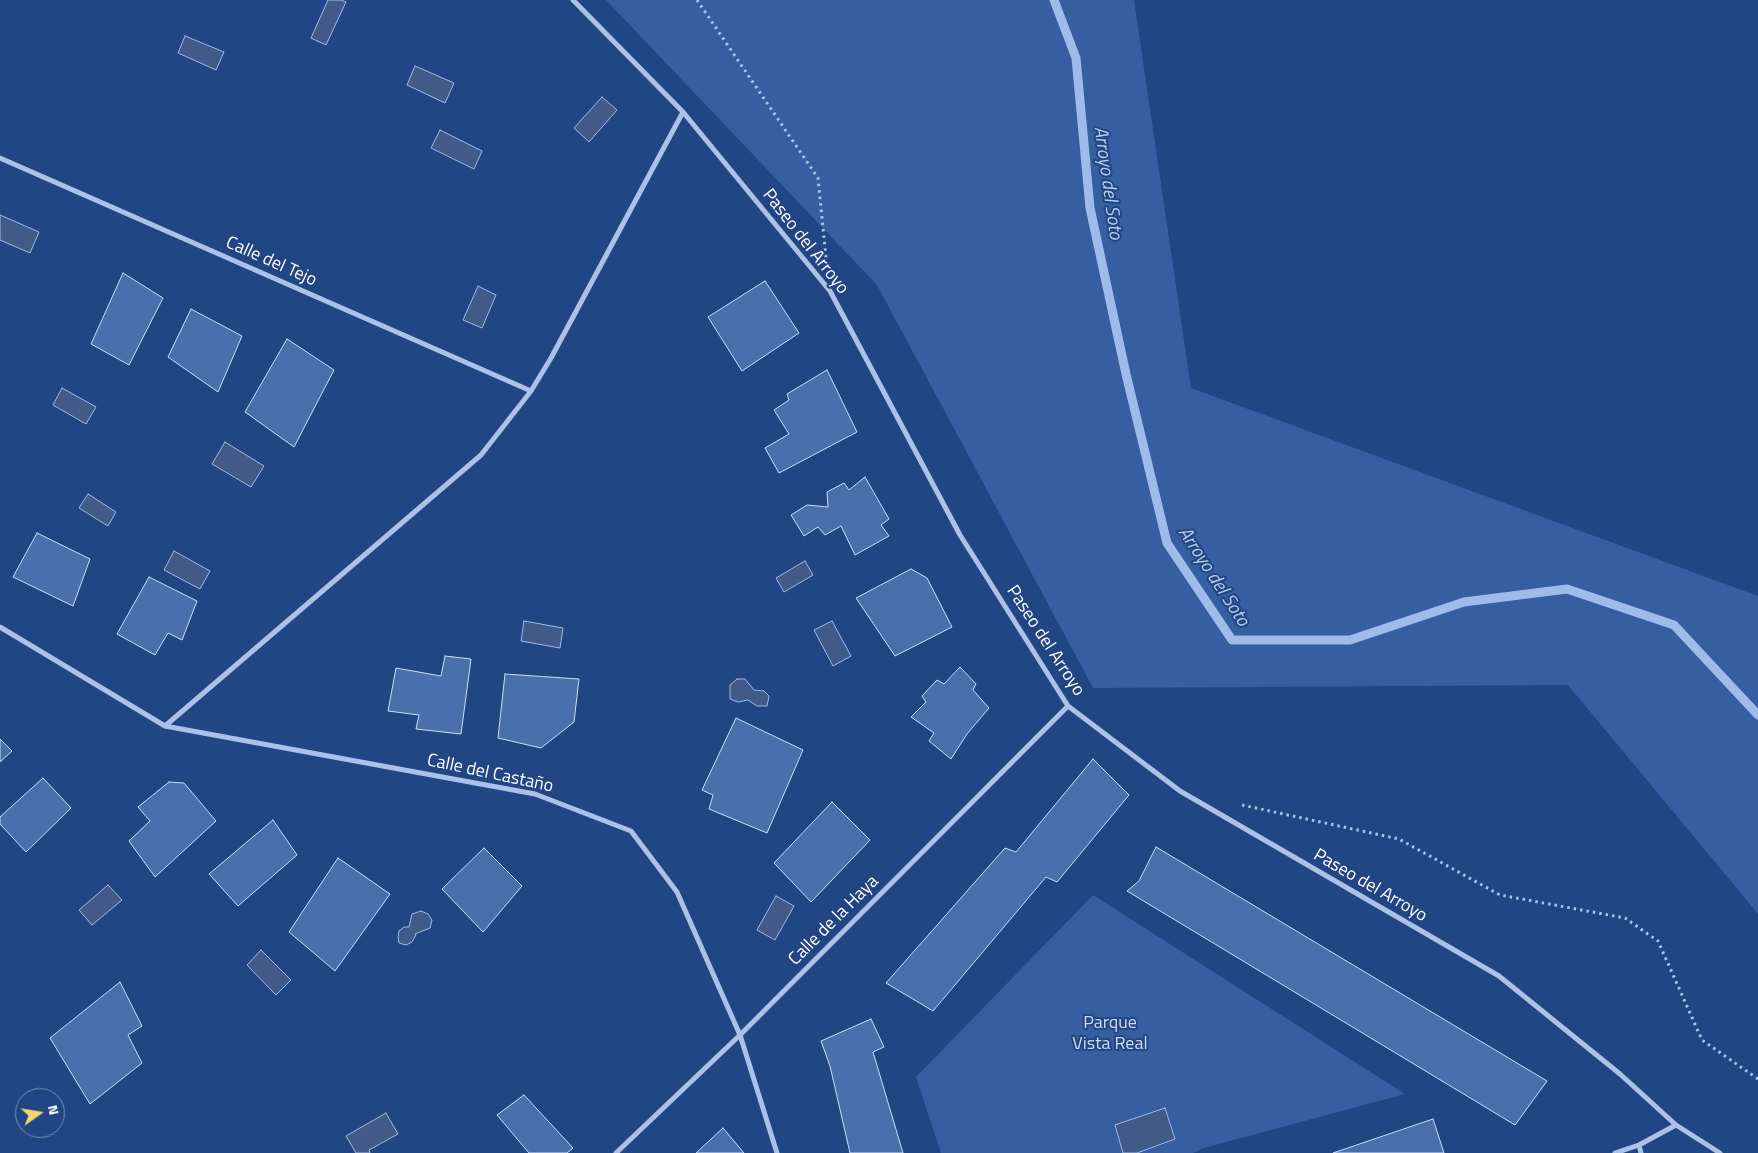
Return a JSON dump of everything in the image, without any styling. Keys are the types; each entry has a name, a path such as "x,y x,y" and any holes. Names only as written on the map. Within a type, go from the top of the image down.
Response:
{"street":[{"name":"Paseo del Arroyo","path":"573,0 683,112 830,291 960,535 1068,706 1180,792 1499,976 1620,1074 1676,1125 1720,1153"},
{"path":"0,627 165,726 481,455 531,391 551,358 683,112"},
{"name":"Calle del Tejo","path":"0,158 531,391"},
{"name":"Calle de la Haya","path":"616,1153 740,1035 1068,706"},
{"name":"Calle del Castaño","path":"165,726 535,794 631,832 677,892 740,1035 777,1153"},
{"path":"1615,1153 1639,1144 1676,1125"},
{"path":"1639,1144 1641,1153"}],"path":[{"path":"697,0 818,178 830,291"},
{"path":"1237,804 1399,839 1500,895 1625,918 1658,941 1702,1040 1758,1079"}],"green space":[{"path":"606,0 1134,0 1191,388 1758,596 1758,914 1568,685 1093,688 877,285"},
{"name":"Parque Vista Real","path":"1093,895 1405,1094 1204,1148 1193,1153 941,1153 916,1077"}],"shaded area":[{"path":"328,0 346,2 326,45 311,38"},
{"path":"185,36 224,52 216,70 178,53"},
{"path":"415,66 454,83 445,103 407,85"},
{"path":"602,97 617,110 589,142 574,128"},
{"path":"440,130 482,151 474,169 431,148"},
{"path":"0,215 39,232 30,253 0,240"},
{"path":"478,286 496,295 482,328 463,320"},
{"path":"62,388 96,407 86,424 53,405"},
{"path":"225,442 264,466 251,487 212,464"},
{"path":"88,494 116,512 108,526 79,508"},
{"path":"174,551 210,571 200,589 164,570"},
{"path":"805,561 813,575 784,592 776,578"},
{"path":"524,621 563,628 560,648 521,641"},
{"path":"832,621 851,656 833,666 814,630"},
{"path":"737,679 745,679 754,690 764,691 769,696 767,706 757,706 748,700 738,702 730,699 730,685"},
{"path":"108,885 122,900 92,925 79,910"},
{"path":"776,896 794,906 775,940 757,930"},
{"path":"421,911 428,914 432,920 430,928 415,934 412,942 406,945 399,943 399,931 404,927 409,927 412,914"},
{"path":"261,950 291,980 276,995 247,965"},
{"path":"1165,1108 1175,1139 1137,1153 1123,1153 1115,1125"},
{"path":"386,1113 398,1134 369,1150 370,1153 356,1153 346,1136"}],"building":[{"path":"123,273 163,298 129,365 91,344"},
{"path":"765,281 799,333 742,371 708,317"},
{"path":"191,309 242,336 218,392 168,357"},
{"path":"287,339 334,370 294,447 245,412"},
{"path":"827,370 857,432 779,473 765,448 789,434 774,410 789,400 787,394"},
{"path":"865,477 889,519 881,525 889,536 855,555 841,526 825,535 818,527 804,536 791,515 807,505 828,507 827,492 844,483 849,490"},
{"path":"37,533 90,559 73,606 13,577"},
{"path":"911,569 927,578 952,627 895,656 856,598"},
{"path":"149,577 197,601 182,640 168,633 155,655 117,634"},
{"path":"445,656 471,659 461,734 416,729 419,715 388,711 396,668 441,676"},
{"path":"960,667 976,684 973,690 989,708 967,734 951,759 929,741 934,733 911,717 926,702 922,696 937,680 944,684"},
{"path":"505,674 579,679 574,722 541,748 498,738"},
{"path":"736,718 803,750 767,833 709,809 713,795 702,790"},
{"path":"0,739 12,751 0,762"},
{"path":"1093,759 1129,795 1057,882 1046,877 933,1011 886,983 1005,848 1016,852"},
{"path":"43,778 71,808 26,852 0,824 0,817"},
{"path":"169,782 184,783 216,821 155,877 129,841 150,821 138,807"},
{"path":"832,802 870,840 811,902 774,863"},
{"path":"273,820 297,855 238,906 209,874"},
{"path":"1156,847 1547,1081 1515,1125 1127,891 1139,881"},
{"path":"484,848 522,886 483,932 442,889"},
{"path":"338,858 390,894 335,971 289,932"},
{"path":"120,982 142,1026 128,1035 142,1063 90,1104 50,1038"},
{"path":"871,1019 884,1047 873,1052 903,1153 850,1153 830,1066 821,1041"},
{"path":"524,1095 573,1148 567,1153 529,1153 497,1115"},
{"path":"1433,1119 1444,1153 1333,1153"},
{"path":"723,1128 744,1153 696,1153"}],"waterway":[{"name":"Arroyo del Soto","path":"1054,0 1076,58 1090,208 1126,374 1167,543 1232,640 1350,640 1464,602 1567,589 1674,625 1758,715"}]}
